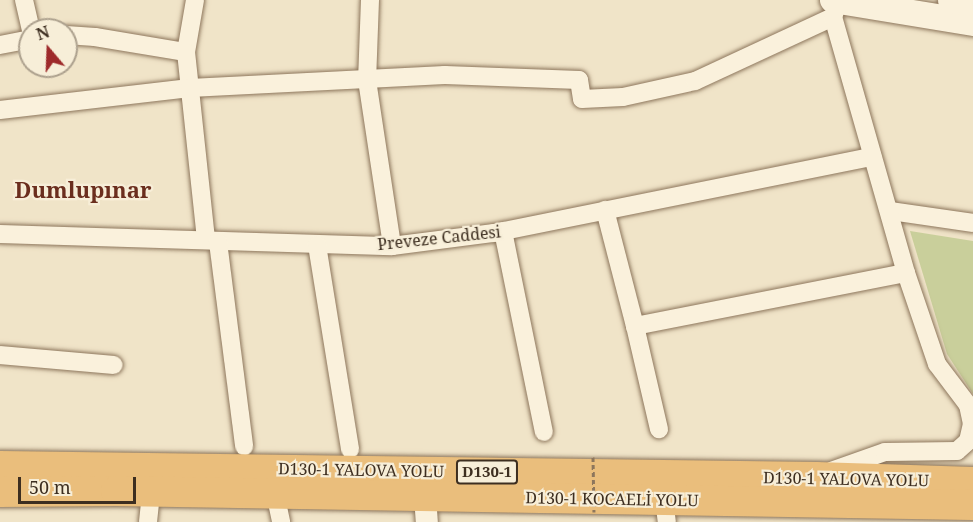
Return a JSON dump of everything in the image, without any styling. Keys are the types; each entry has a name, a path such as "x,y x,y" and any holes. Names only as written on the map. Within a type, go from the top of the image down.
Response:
{"highway":[{"name":"D130-1 YALOVA YOLU","path":"0,466 816,477 973,482"},
{"name":"D130-1 KOCAELİ YOLU","path":"0,492 276,493 426,509 666,511 973,505"}],"main road":[{"path":"951,0 973,4"},
{"path":"836,5 973,23"}],"street":[{"path":"24,0 28,18"},
{"path":"195,0 186,52 212,241 244,446"},
{"path":"370,0 367,80 392,246"},
{"path":"0,110 190,88 445,75 520,75 579,80 582,99 623,97 695,81 836,5 872,157 890,211 906,273 937,364 968,405 972,424 968,441 957,451 885,452 816,477"},
{"path":"78,35 95,36 186,52"},
{"path":"0,45 18,41"},
{"name":"Preveze Caddesi","path":"0,234 392,246 503,231 872,157"},
{"path":"605,210 659,429"},
{"path":"890,211 973,223"},
{"path":"503,231 544,432"},
{"path":"317,245 351,449"},
{"path":"635,326 906,273"},
{"path":"0,355 114,364"},
{"path":"148,522 151,491"},
{"path":"276,493 281,522"}],"path":[{"path":"593,457 594,512"}],"green space":[{"path":"910,231 973,241 973,394 947,354"}],"district":[{"name":"Dumlupınar","path":"83,190"}]}
